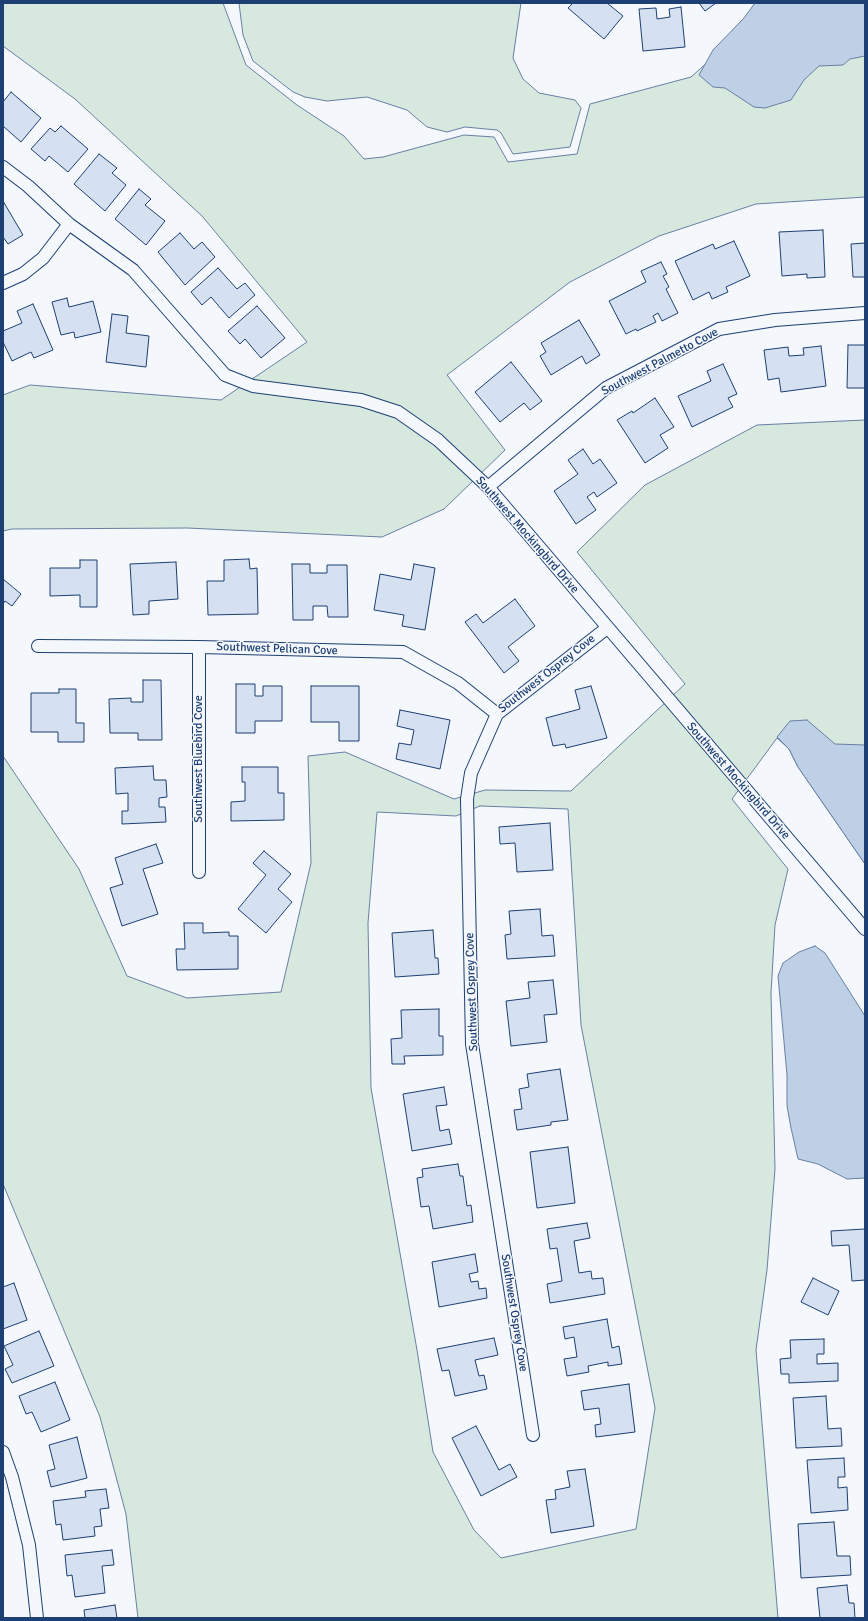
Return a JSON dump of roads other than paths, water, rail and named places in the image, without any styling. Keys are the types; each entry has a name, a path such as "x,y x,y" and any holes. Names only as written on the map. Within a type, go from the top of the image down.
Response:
{"street":[{"name":"Southwest Mockingbird Drive","path":"3,167 28,186 69,224 133,270 225,375 253,386 361,400 398,412 438,440 488,486 607,628 865,929"},
{"path":"3,283 23,274 43,258 69,224"},
{"name":"Southwest Palmetto Cove","path":"488,486 606,388 719,329 775,320 865,313"},
{"name":"Southwest Osprey Cove","path":"533,1435 472,1044 467,799 471,773 497,714 607,628"},
{"name":"Southwest Pelican Cove","path":"38,646 199,647 403,652 458,683 497,714"},
{"name":"Southwest Bluebird Cove","path":"199,647 199,872"},
{"path":"3,1452 12,1477 29,1545 37,1618"}],"water":[{"path":"755,3 865,3 865,56 850,59 843,65 819,66 804,80 791,100 765,108 754,107 725,88 713,87 699,75 713,50 744,18"},
{"path":"807,720 835,744 865,745 865,864 798,767 789,749 777,737 790,721"},
{"path":"815,946 825,953 865,1016 865,1178 847,1179 818,1164 798,1159 791,1128 787,1106 787,1075 778,976 783,963 799,952"}]}
